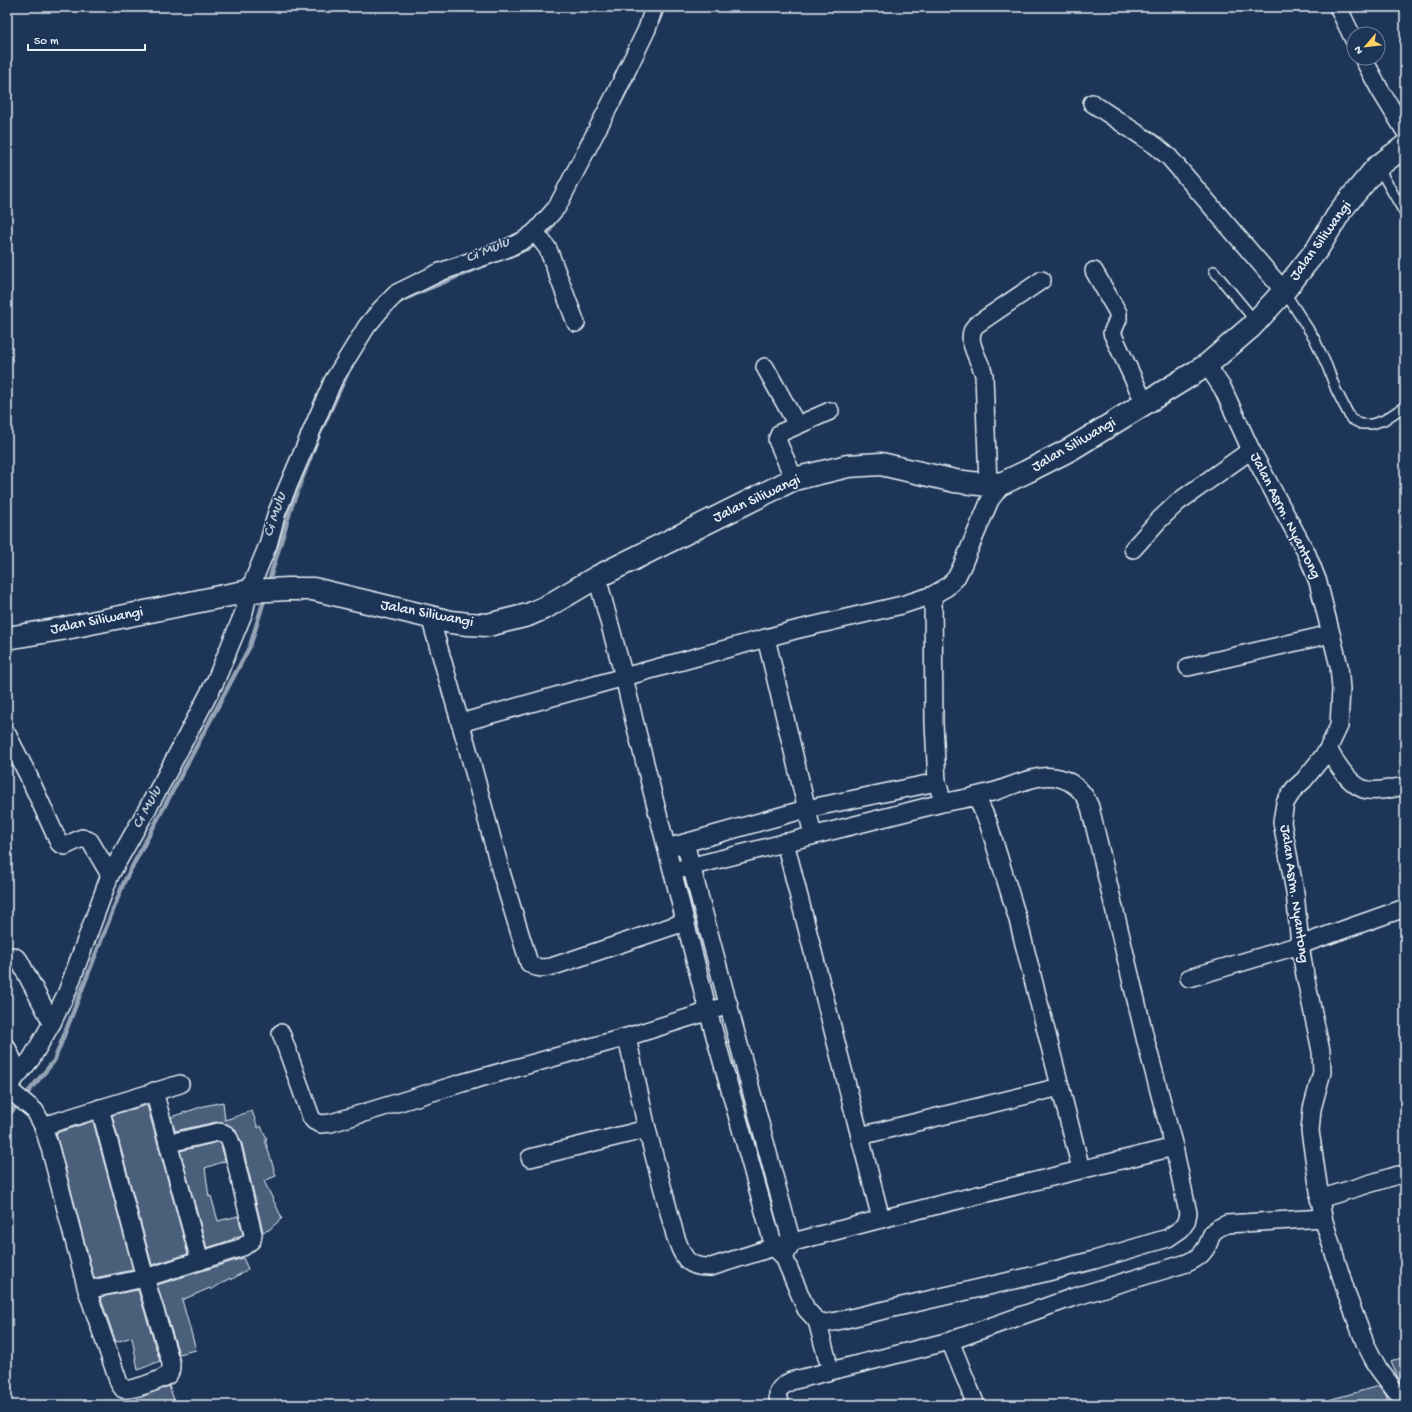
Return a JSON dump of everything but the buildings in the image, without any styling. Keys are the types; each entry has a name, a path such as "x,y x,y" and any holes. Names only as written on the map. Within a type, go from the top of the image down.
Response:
{"street":[{"path":"100,1108 145,1278 171,1362 169,1374 164,1378 129,1389 123,1389 119,1382 87,1290 43,1126 35,1111 9,1090 31,1059 52,1023 67,992 110,875 163,781 215,682 244,612 250,591 268,545 277,512 333,381 367,326 397,292 440,272 506,249 536,233 558,207 591,144 647,29 654,7"},
{"path":"1338,7 1347,26"},
{"path":"1367,66 1405,131"},
{"path":"1092,104 1156,146 1169,157 1284,291"},
{"name":"Jalan Siliwangi","path":"7,638 61,629 250,591 288,589 313,589 430,617 468,624 488,625 528,615 546,607 597,577 794,479 848,466 881,464 956,481 996,484 1071,449 1207,365 1256,322 1284,291 1318,248 1341,210 1378,167 1405,146"},
{"path":"536,233 548,249 576,323"},
{"path":"1094,272 1118,312 1118,319 1112,333 1145,404"},
{"path":"460,723 766,638 902,605 933,595 947,587 956,578 962,566 996,484 984,375 981,364 971,342 973,328 1042,280"},
{"name":"Jalan Asrm. Nyantong","path":"1207,365 1224,389 1251,450 1307,554 1318,582 1338,666 1341,689 1339,726 1328,749 1304,780 1294,789 1285,803 1282,822 1295,892 1300,945 1322,1051 1322,1072 1312,1109 1310,1131 1323,1218 1348,1298 1365,1343 1378,1368 1396,1392 1405,1399"},
{"path":"765,366 797,425"},
{"path":"794,479 777,440 780,433 830,411"},
{"path":"1133,549 1158,521 1178,502 1251,450"},
{"path":"597,577 624,677 708,1011 735,1110 783,1249 806,1309 817,1321 827,1358"},
{"path":"933,595 934,723 938,782 942,803"},
{"path":"430,617 501,872 529,963 534,967 539,968 551,967 685,922"},
{"path":"1188,667 1331,634"},
{"path":"766,638 813,835"},
{"path":"7,734 28,775 59,843 63,846 82,838 90,841 110,875"},
{"path":"1328,749 1336,762 1358,786 1368,790 1384,790 1405,786"},
{"path":"672,871 942,803 976,796 1035,777 1052,776 1064,779 1085,795 1090,807 1146,1042 1174,1147 1188,1213 1186,1222 1182,1229 1168,1238 1094,1260 833,1322 827,1323 817,1321"},
{"path":"666,848 806,809 938,782"},
{"path":"976,796 988,822 1018,920 1082,1170"},
{"path":"785,842 881,1219"},
{"path":"685,843 756,1106 783,1249"},
{"path":"1189,978 1300,945 1405,908"},
{"path":"7,955 15,957 19,960 52,1023"},
{"path":"281,1033 311,1117 314,1121 321,1124 344,1119 462,1083 627,1037 729,1004"},
{"path":"627,1037 647,1129 675,1235 681,1251 692,1265 700,1267 711,1267 783,1249 881,1219 1174,1147"},
{"path":"7,1048 19,1074"},
{"path":"43,1126 180,1084"},
{"path":"860,1136 1060,1087"},
{"path":"154,1091 200,1261"},
{"path":"735,1110 756,1106"},
{"path":"530,1158 647,1129"},
{"path":"87,1290 145,1278 245,1246 252,1240 253,1234 232,1146 227,1134 218,1132 169,1143"},
{"path":"1320,1199 1398,1175"},
{"path":"780,1405 777,1395 778,1392 782,1386 791,1381 950,1341 1071,1298 1187,1264 1198,1258 1204,1252 1212,1232 1220,1226 1227,1224 1323,1218"},
{"path":"950,1341 976,1405"}],"lane":[{"path":"1378,167 1405,214"},
{"path":"1214,270 1256,322"},
{"path":"1284,291 1314,338 1336,390 1351,419 1361,424 1372,424 1384,420 1405,406"}],"waterway":[{"name":"Ci Mulu","path":"656,27 664,7"},
{"name":"Ci Mulu","path":"619,105 633,78"},
{"name":"Ci Mulu","path":"544,237 549,232 555,220"},
{"name":"Ci Mulu","path":"515,254 533,246 538,242"},
{"name":"Ci Mulu","path":"397,303 493,262"},
{"name":"Ci Mulu","path":"268,584 292,505 319,435 347,374"},
{"name":"Ci Mulu","path":"24,1097 54,1061 124,882 250,646 265,597"},
{"name":"Ci Mulu","path":"7,1117 19,1103"}]}
